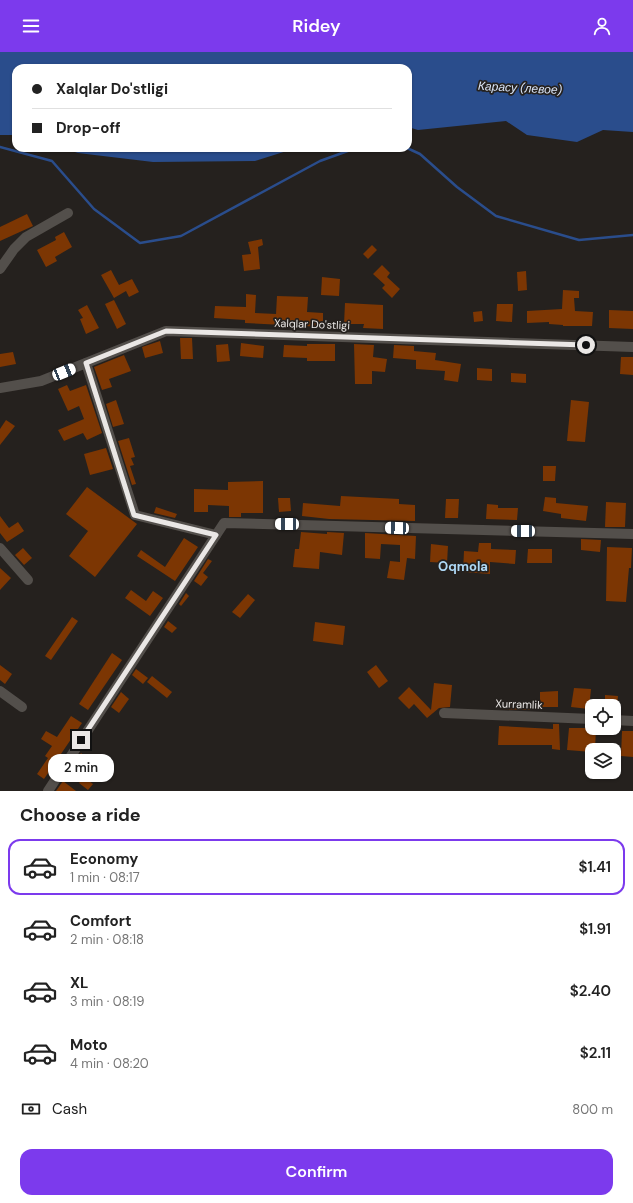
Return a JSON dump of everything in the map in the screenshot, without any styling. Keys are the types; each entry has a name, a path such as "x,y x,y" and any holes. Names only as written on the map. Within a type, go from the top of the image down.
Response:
{"street":[{"path":"0,269 14,248 26,237 68,213"},
{"name":"Xalqlar Do'stligi","path":"0,388 41,381 166,331 633,347"},
{"path":"86,363 134,515 216,535"},
{"path":"48,791 224,523 633,534"},
{"path":"1,551 28,580"},
{"path":"0,691 22,707"},
{"name":"Xurramlik","path":"444,713 585,719"},
{"path":"621,720 633,721"}],"water":[{"name":"Карасу (левое)","path":"0,52 633,52 633,132 603,130 577,142 527,135 506,121 418,130 412,128 412,64 12,64 12,135 0,135"},
{"path":"75,152 284,152 255,161 153,162"}],"building":[{"path":"27,214 33,226 0,241 0,227"},
{"path":"64,232 72,247 55,257 57,261 46,267 37,250 56,240 55,237"},
{"path":"262,239 263,245 258,247 260,269 244,271 242,255 251,254 248,242"},
{"path":"372,245 377,250 368,259 363,254"},
{"path":"382,265 390,273 387,277 400,289 392,298 382,288 385,285 373,274"},
{"path":"111,270 119,285 132,279 139,292 129,297 126,291 114,298 101,275"},
{"path":"526,271 527,290 518,291 517,272"},
{"path":"322,277 340,279 339,296 321,295"},
{"path":"563,290 579,291 579,298 574,298 575,311 593,312 592,326 563,326 549,324 549,322 527,323 527,311 562,309"},
{"path":"246,294 256,295 255,313 276,314 277,296 308,297 307,312 323,313 323,327 245,323 245,320 214,318 215,306 246,307"},
{"path":"114,300 126,324 117,329 105,304"},
{"path":"345,303 383,305 383,329 363,328 364,324 344,324"},
{"path":"497,304 513,304 512,322 496,321"},
{"path":"87,305 99,328 86,334 80,319 83,318 78,310"},
{"path":"609,310 633,311 633,329 609,328"},
{"path":"482,311 483,321 474,322 473,312"},
{"path":"180,338 192,338 193,359 181,359"},
{"path":"160,341 163,353 145,358 142,347"},
{"path":"241,343 264,346 263,358 240,356"},
{"path":"228,344 230,361 217,362 216,345"},
{"path":"307,344 335,344 335,361 307,361 307,358 283,357 284,345 307,346"},
{"path":"354,344 374,345 373,357 387,359 385,372 372,371 372,384 355,384"},
{"path":"394,345 414,346 414,351 436,353 435,360 461,364 458,382 444,380 445,371 416,369 416,360 393,358"},
{"path":"13,352 16,364 0,367 0,354"},
{"path":"124,355 131,371 109,379 112,387 102,390 94,367"},
{"path":"621,357 633,357 633,375 620,374"},
{"path":"477,368 492,369 492,381 477,380"},
{"path":"511,373 526,374 526,383 511,382"},
{"path":"67,385 70,391 86,385 102,433 87,440 83,433 64,441 58,430 84,419 79,406 68,411 58,389"},
{"path":"116,400 124,424 113,427 106,404"},
{"path":"571,400 589,402 585,442 567,441"},
{"path":"6,420 15,426 0,445 0,429"},
{"path":"129,438 135,457 131,458 134,465 130,466 136,484 132,485 118,441"},
{"path":"106,448 113,469 90,475 84,454"},
{"path":"543,466 556,466 555,481 543,481"},
{"path":"263,481 263,513 241,513 241,517 229,517 229,506 208,505 208,512 194,512 194,489 228,490 228,482"},
{"path":"87,487 137,524 95,577 69,556 88,531 66,514"},
{"path":"341,496 399,499 399,504 415,505 415,521 329,519 302,516 303,503 340,506"},
{"path":"545,497 556,498 556,503 588,506 586,521 561,518 561,514 543,511"},
{"path":"278,498 290,498 291,511 279,512"},
{"path":"446,499 459,499 458,518 445,518"},
{"path":"606,502 626,503 625,527 605,527"},
{"path":"487,504 498,505 498,508 518,508 517,520 486,519"},
{"path":"156,507 177,514 175,518 154,513"},
{"path":"0,516 9,528 18,522 24,531 7,542 0,533"},
{"path":"301,532 327,534 327,532 344,533 342,555 320,552 319,569 293,567 295,549 299,549"},
{"path":"365,533 416,536 415,559 407,558 404,580 387,578 390,561 400,562 400,545 381,544 380,559 365,558"},
{"path":"184,538 198,547 175,581 137,556 141,550 165,567"},
{"path":"581,539 601,540 600,552 581,550"},
{"path":"479,543 491,543 491,549 516,550 515,564 490,562 490,574 463,572 464,551 478,552"},
{"path":"431,544 448,546 447,563 430,562"},
{"path":"607,547 632,548 631,568 629,568 626,602 606,601"},
{"path":"23,548 32,558 24,565 15,555"},
{"path":"528,549 552,549 552,563 527,563"},
{"path":"208,559 212,561 203,573 208,577 201,586 194,581"},
{"path":"0,568 11,578 0,590"},
{"path":"131,590 146,601 153,591 163,598 150,616 125,598"},
{"path":"186,593 189,596 181,606 179,604"},
{"path":"248,594 255,600 240,618 232,612"},
{"path":"72,617 78,621 51,660 45,656"},
{"path":"168,621 177,628 172,633 164,627"},
{"path":"315,622 345,626 343,645 313,641"},
{"path":"112,653 122,660 88,710 79,704"},
{"path":"0,665 12,674 5,684 0,680"},
{"path":"376,665 388,681 379,688 367,672"},
{"path":"136,669 148,678 143,684 132,675"},
{"path":"152,676 172,692 167,698 147,682"},
{"path":"434,683 452,685 450,707 439,708 427,718 414,704 409,709 398,698 409,687 431,710"},
{"path":"574,688 591,689 590,699 585,699 585,709 571,707"},
{"path":"558,691 558,707 540,707 540,692"},
{"path":"121,692 129,699 119,713 111,707"},
{"path":"605,695 618,696 618,699 605,699"},
{"path":"502,702 531,702 531,710 502,709"},
{"path":"71,716 82,723 44,779 37,774 48,758 45,756 52,746 41,739 46,731 57,737"},
{"path":"553,724 559,724 560,750 552,749 552,745 498,745 499,726 553,729"},
{"path":"569,728 585,728 585,735 596,735 595,743 585,743 585,751 567,750"},
{"path":"622,731 633,731 633,757 621,756"},
{"path":"81,753 93,763 85,775 73,765"},
{"path":"84,777 93,784 88,790 79,783"},
{"path":"63,781 76,791 56,791"}],"waterway":[{"path":"0,147 12,150"},
{"path":"412,150 420,154 457,187 496,216 579,240 633,235"},
{"path":"19,152 52,161 94,209 140,243 181,236 320,161 345,152"}],"district":[{"name":"Oqmola","path":"463,566"}],"route":[{"path":"81,740 216,535 134,515 126,494 86,363 166,331 586,345"}]}
